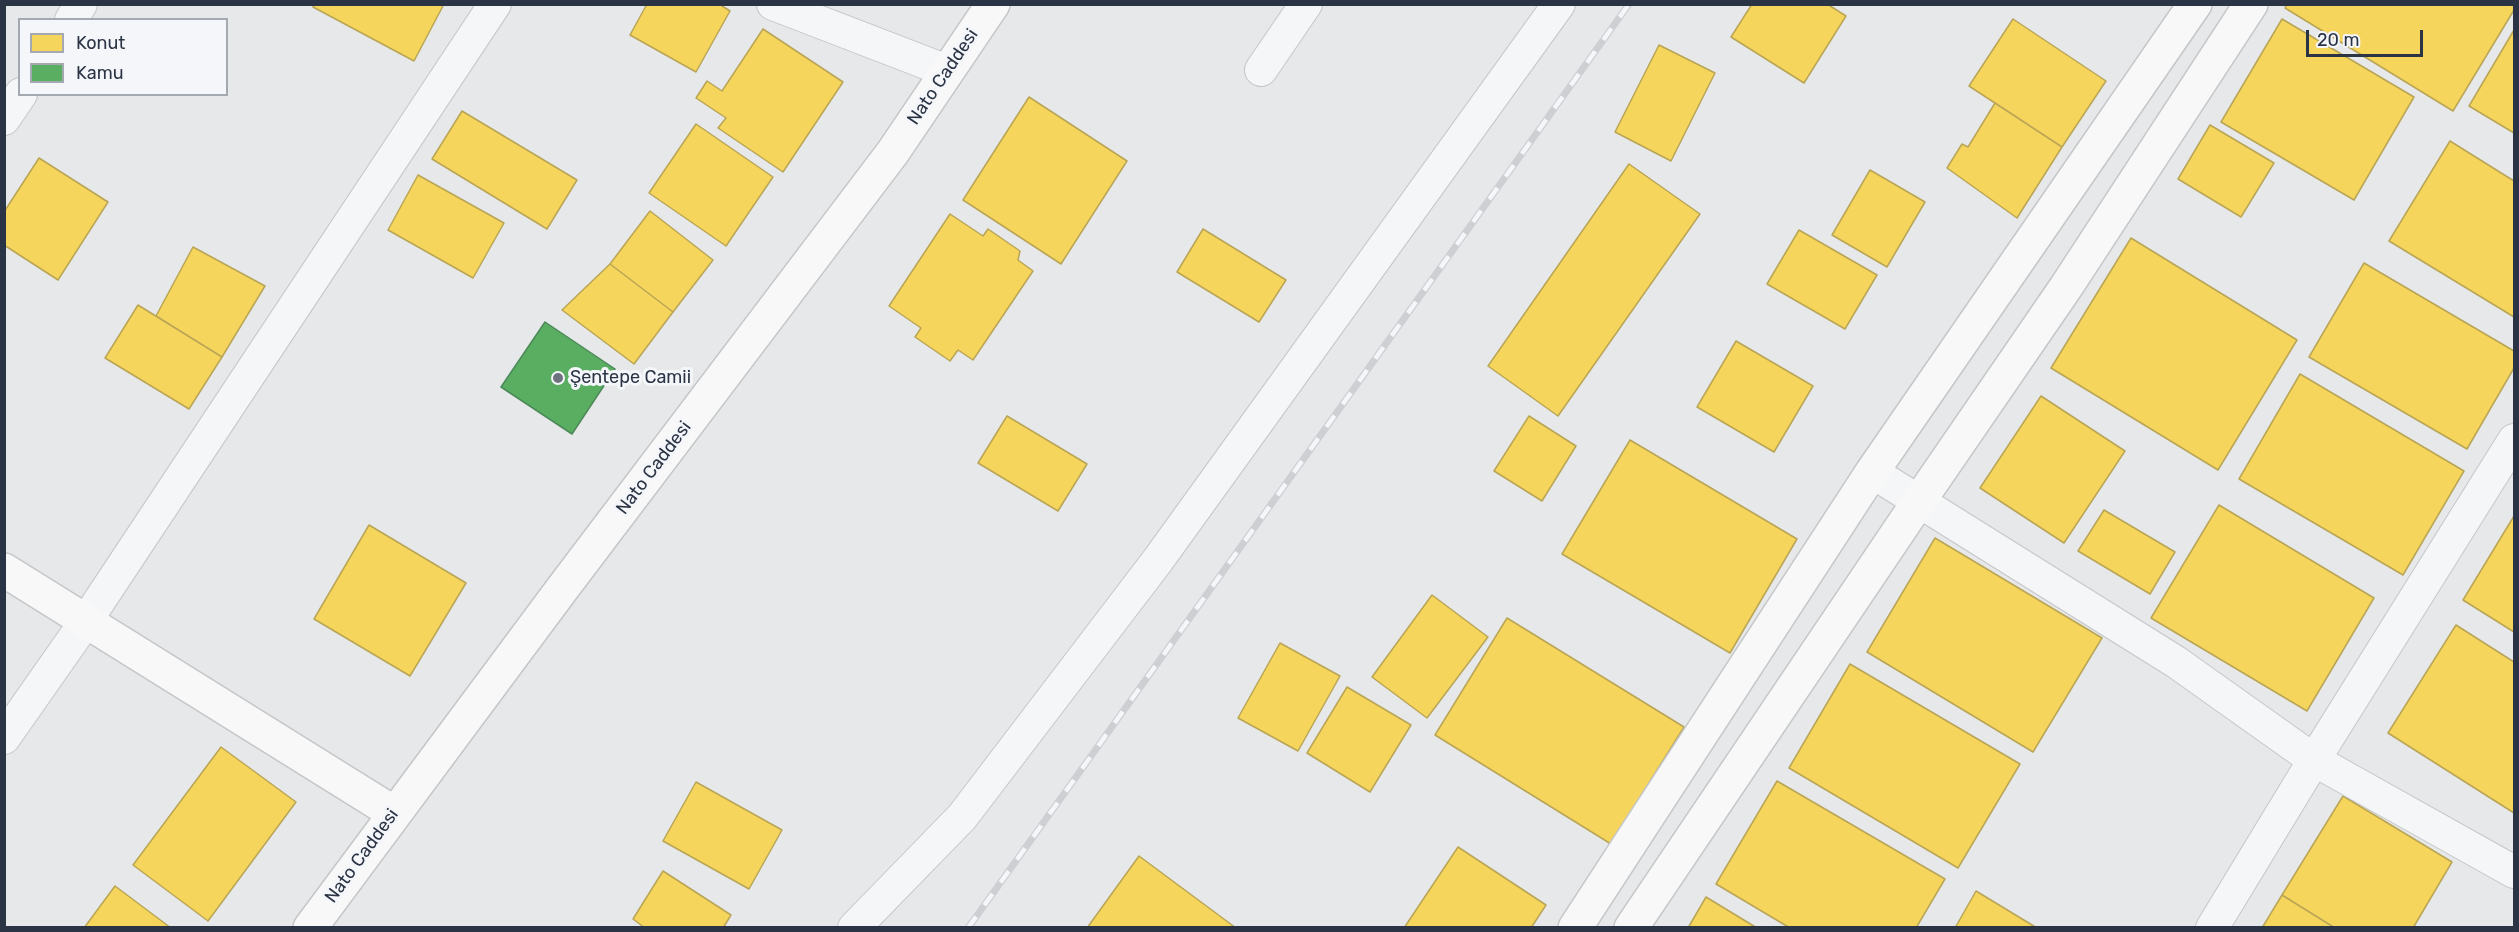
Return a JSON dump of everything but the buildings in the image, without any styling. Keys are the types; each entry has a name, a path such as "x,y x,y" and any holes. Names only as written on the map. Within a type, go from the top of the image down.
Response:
{"street":[{"path":"72,18 81,4"},
{"path":"4,738 86,621 495,4"},
{"path":"773,4 947,71"},
{"name":"Nato Caddesi","path":"310,927 893,152 993,4"},
{"path":"1261,70 1306,4"},
{"path":"854,927 962,818 1158,560 1559,4"},
{"path":"1575,927 1872,472 2195,4"},
{"path":"1631,927 2066,287 2251,4"},
{"path":"4,119 20,96"},
{"path":"2212,927 2514,440"},
{"path":"1872,472 2176,662 2314,760 2514,872"},
{"path":"4,570 394,813"}],"railway":[{"path":"968,928 1629,4"}],"place":[{"name":"Şentepe Camii","path":"558,378"}]}
